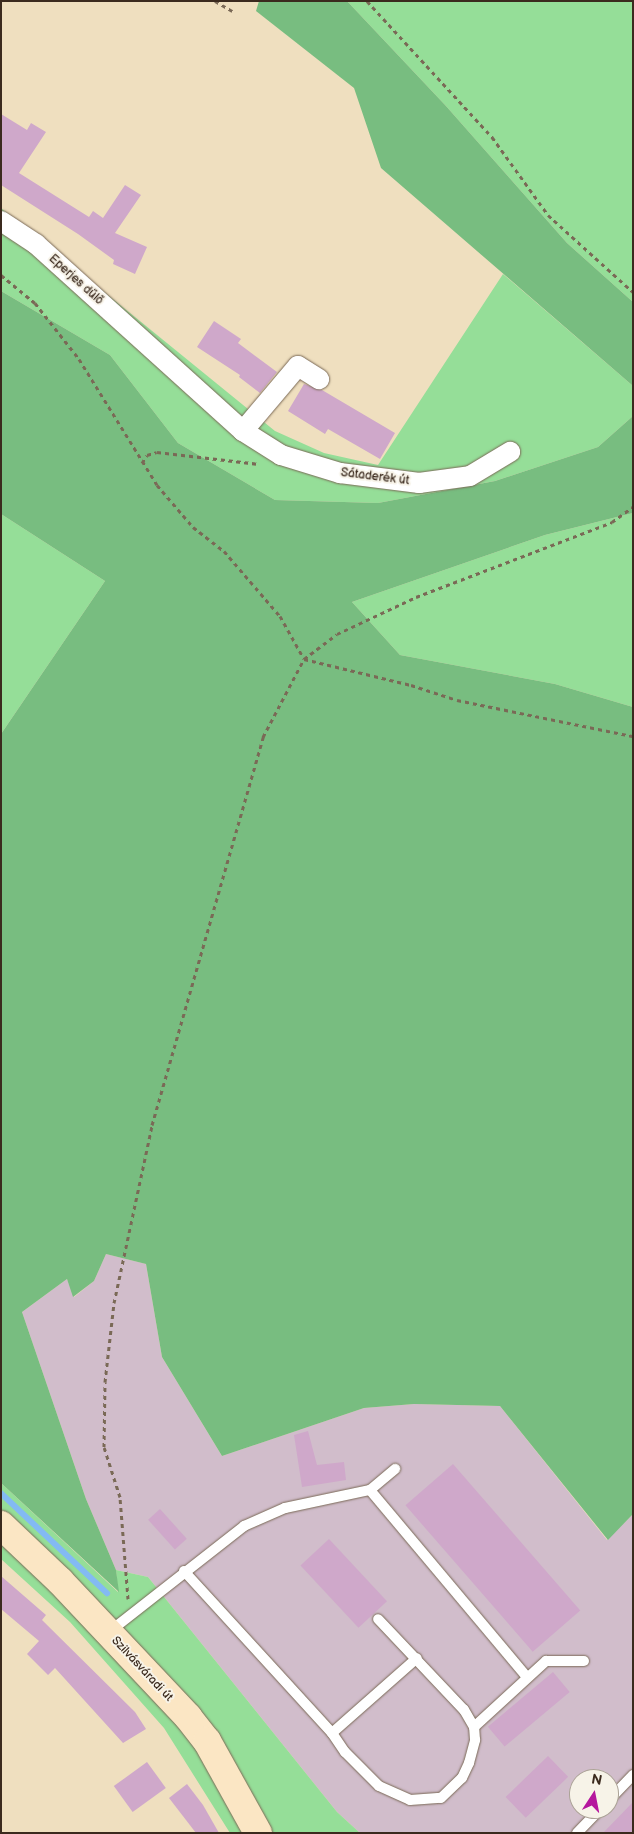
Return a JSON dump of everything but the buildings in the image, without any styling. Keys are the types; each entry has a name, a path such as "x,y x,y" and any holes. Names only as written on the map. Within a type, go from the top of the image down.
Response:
{"main road":[{"name":"Szilvásváradi út","path":"1,1525 119,1625 206,1741 258,1833"}],"street":[{"name":"Eperjes dűlő","path":"1,221 36,244 147,344"},
{"name":"Sátaderék út","path":"147,344 243,431 281,455 340,473 419,483 470,476 510,452"},
{"path":"243,431 298,366 319,379"}],"lane":[{"path":"119,1625 184,1571 244,1526 263,1515 285,1508 370,1490 395,1469"},
{"path":"370,1490 527,1677"},
{"path":"184,1571 332,1733 345,1752 379,1786 410,1800 427,1801 441,1798 462,1778 475,1740 474,1728 464,1710 417,1658 378,1619"},
{"path":"332,1733 417,1658"},
{"path":"474,1728 546,1661 584,1661"},
{"path":"619,1790 633,1775"},
{"path":"577,1833 590,1819"}],"path":[{"path":"215,1 232,10"},
{"path":"366,1 492,137 548,215 633,292"},
{"path":"1,275 35,303 79,360 157,485 193,527 224,551 280,616 304,660 411,685 457,700 633,736"},
{"path":"142,463 147,455 157,452 276,466 281,455"},
{"path":"119,1625 120,1497 104,1447 105,1382 114,1303 152,1124 263,737 304,660 337,634 416,597 612,522 633,507"}],"shaded area":[{"path":"106,1254 146,1264 162,1357 222,1456 364,1408 414,1404 500,1406 607,1540 633,1514 633,1833 360,1833 337,1812 148,1577 116,1570 86,1499 22,1312 67,1279 74,1297 94,1281"}],"green space":[{"path":"259,1 347,1 446,106 567,243 633,302 633,386 381,168 354,88 256,11"},
{"path":"347,1 633,1 633,302 567,243 446,106"},
{"path":"1,208 275,431 324,453 378,465 503,274 633,386 633,416 598,447 495,481 378,503 275,500 178,443 110,355 1,291"},
{"path":"1,291 110,355 178,443 275,500 378,503 495,481 598,447 633,416 633,513 545,535 352,602 400,655 555,684 633,707 633,1514 608,1540 500,1406 414,1404 364,1408 222,1456 162,1357 146,1264 106,1254 94,1281 73,1297 67,1279 22,1312 86,1499 116,1570 119,1592 1,1483 1,734 105,581 1,514"},
{"path":"633,513 633,707 555,684 400,655 352,602 545,535"},
{"path":"1,514 105,581 1,734"},
{"path":"1,1483 118,1592 116,1570 148,1577 337,1812 360,1833 230,1833 164,1728 70,1622 1,1559"}],"waterway":[{"path":"1,1493 107,1593"}]}
